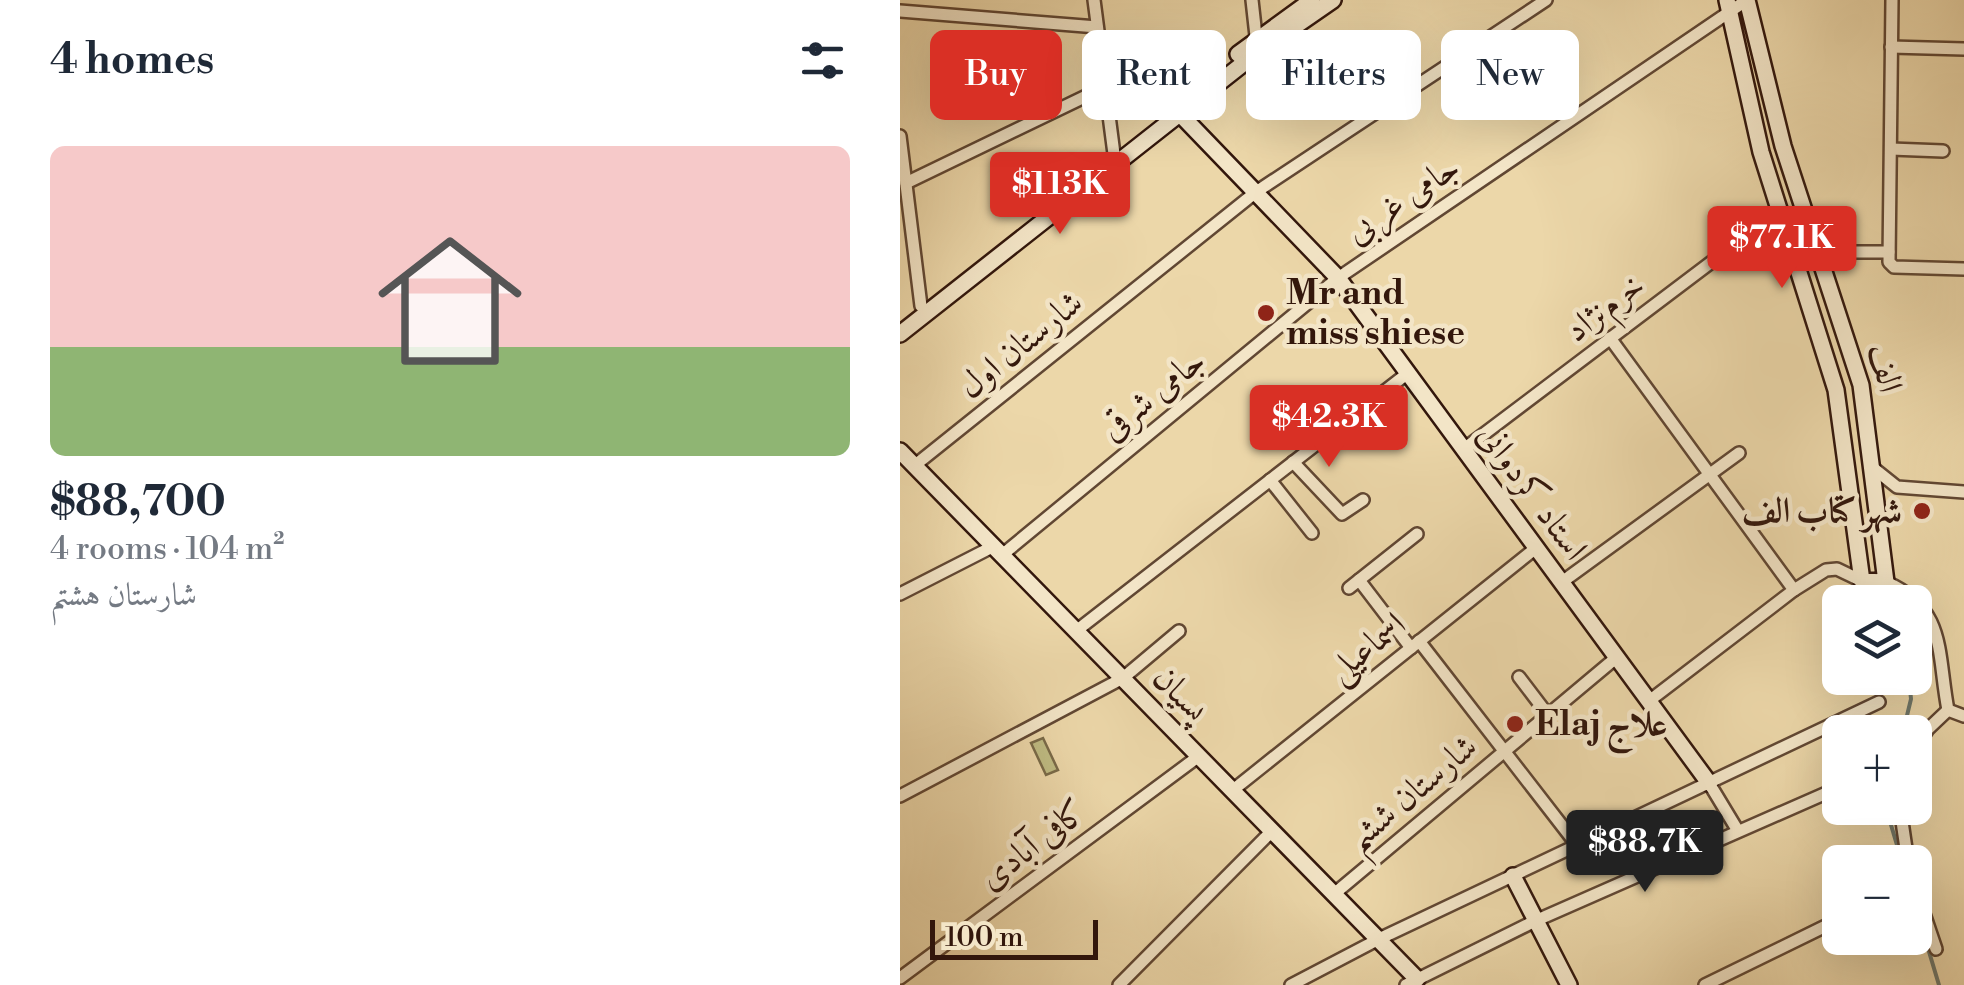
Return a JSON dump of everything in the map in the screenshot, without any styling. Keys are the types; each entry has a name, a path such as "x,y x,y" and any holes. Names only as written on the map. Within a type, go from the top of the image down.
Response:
{"main road":[{"path":"1275,30 1312,0"},
{"path":"1282,30 1333,0"},
{"name":"الف","path":"1748,0 1784,146 1861,385 1886,582"},
{"name":"الف","path":"1728,5 1761,152 1836,390 1862,581"},
{"path":"1226,70 1246,54"},
{"path":"900,334 923,310 1164,120"},
{"name":"استاد کردوانی","path":"1187,120 1338,278 1709,783"},
{"path":"900,322 923,310"},
{"name":"پسیان","path":"900,451 1378,939 1412,982"},
{"path":"1862,581 1886,582"},
{"path":"1513,876 1570,985"}],"street":[{"path":"1094,0 1097,30"},
{"path":"1252,0 1255,30"},
{"name":"شارستان اول","path":"914,466 1256,192 1546,0"},
{"name":"جامی غربی","path":"1338,278 1728,5 1748,0"},
{"path":"1892,0 1890,265 1964,269"},
{"path":"900,11 1097,27"},
{"path":"1892,47 1964,49"},
{"path":"906,183 1082,99"},
{"path":"1110,120 1116,158"},
{"path":"900,136 923,310"},
{"path":"1891,150 1942,150"},
{"name":"خرم‌نژاد","path":"1464,449 1779,211"},
{"path":"1836,252 1889,252"},
{"name":"جامی شرقی","path":"900,594 998,551 1338,278"},
{"path":"1610,338 1794,590"},
{"path":"1076,631 1408,372"},
{"path":"1562,582 1739,453"},
{"path":"1294,462 1342,514 1363,500"},
{"path":"1872,467 1898,487 1964,492"},
{"path":"1270,480 1312,534"},
{"path":"1417,534 1354,584 1415,645 1577,846"},
{"name":"اسماعیلی","path":"1232,790 1536,548"},
{"path":"1649,701 1826,570 1862,581"},
{"path":"1886,582 1907,591 1932,620 1948,710"},
{"path":"900,796 1123,678 1179,631"},
{"name":"شارستان ششم","path":"1334,894 1616,657"},
{"path":"1518,677 1548,714"},
{"path":"1291,985 1378,939 1880,702"},
{"path":"1948,710 1964,716"},
{"path":"1932,725 1948,710"},
{"name":"کافی آبادی","path":"900,978 1199,756"},
{"name":"استاد کردوانی","path":"1709,783 1738,831"},
{"path":"1412,982 1535,921 1822,794"},
{"path":"1119,985 1272,831"},
{"path":"1705,985 1822,927"},
{"path":"1932,937 1936,949"}],"shaded area":[{"path":"1043,738 1058,770 1046,775 1031,743"}],"waterway":[{"path":"1907,715 1911,695"},
{"path":"1891,825 1897,845"},
{"path":"1930,955 1939,985"}],"place":[{"name":"Mr and miss shiese","path":"1266,313"},
{"name":"شهر کتاب الف","path":"1922,511"},
{"name":"Elaj علاج","path":"1515,724"}]}
